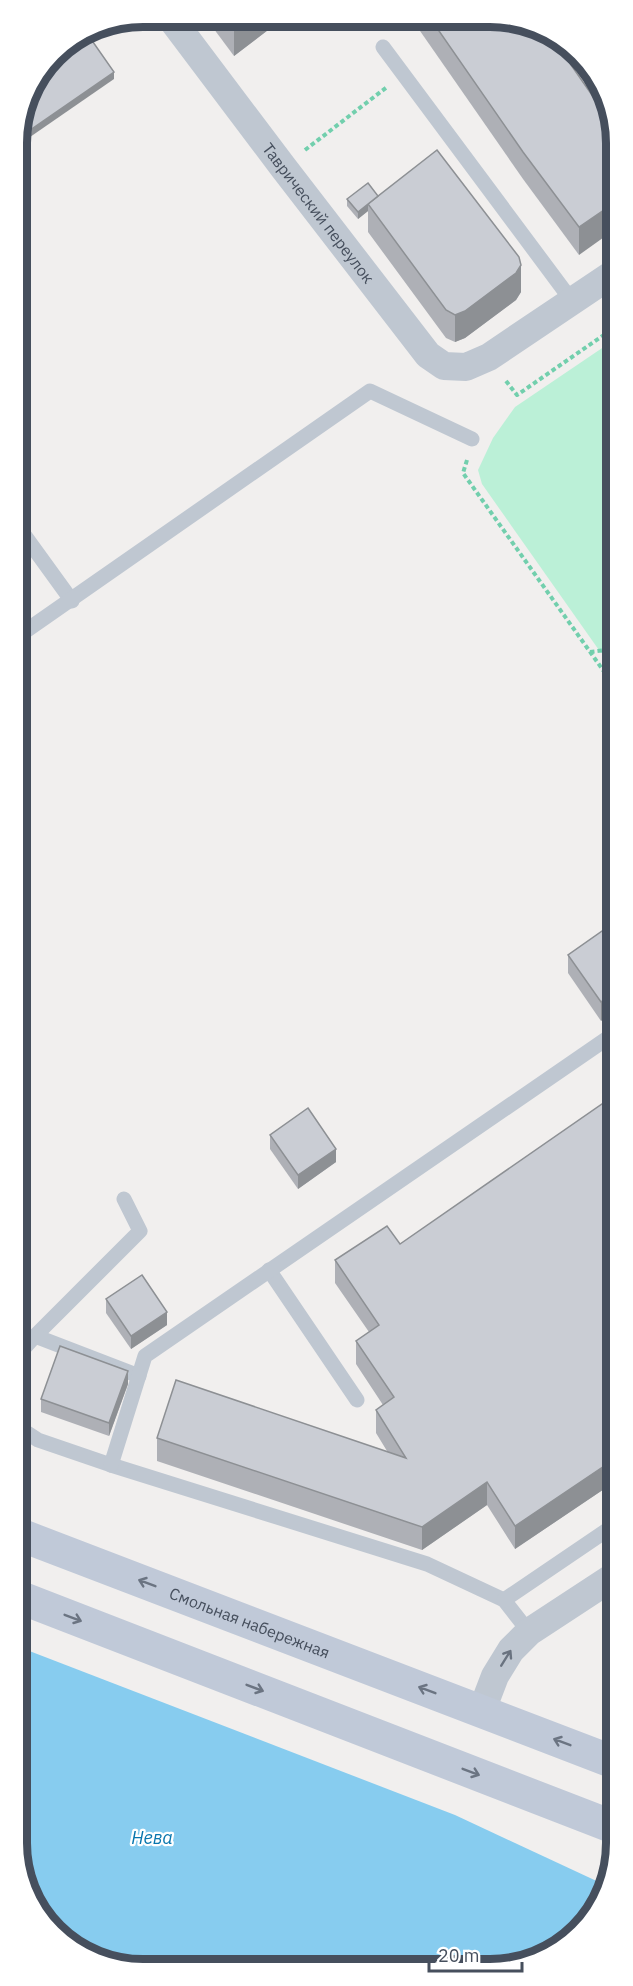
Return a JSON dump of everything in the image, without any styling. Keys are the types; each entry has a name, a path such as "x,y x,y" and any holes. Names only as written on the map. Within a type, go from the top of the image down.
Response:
{"main road":[{"name":"Смольная набережная","path":"27,1537 606,1759"},
{"path":"27,1600 606,1824"}],"street":[{"name":"Таврический переулок","path":"178,27 428,355 444,366 466,367 489,357 606,278"},
{"path":"482,1710 495,1676 511,1650 529,1632 606,1582"}],"lane":[{"path":"383,47 572,301"},
{"path":"27,631 370,391 472,439"},
{"path":"27,539 72,601"},
{"path":"111,1465 146,1356 606,1039"},
{"path":"27,1345 140,1231 124,1199"},
{"path":"269,1270 357,1400"},
{"path":"35,1336 139,1376"},
{"path":"27,1433 38,1440 111,1465 427,1564 504,1600 529,1632"},
{"path":"504,1600 606,1531"}],"path":[{"path":"283,167 404,75"},
{"path":"517,395 606,334"},
{"path":"472,439 464,473 606,674"},
{"path":"590,652 606,650"}],"green space":[{"path":"606,345 606,649 601,653 482,484 478,470 493,438 515,407"}],"water":[{"name":"Нева","path":"27,1650 455,1815 599,1882 577,1920 555,1939 535,1950 498,1959 135,1959 106,1953 78,1939 51,1914 39,1894 29,1866 27,1851"}],"building":[{"path":"436,27 513,29 535,36 562,52 600,107 604,120 606,208 579,227 523,152"},
{"path":"91,39 114,72 27,132 31,113 39,92 51,72 72,51"},
{"path":"437,150 519,257 521,265 516,273 465,311 455,315 446,310 368,204"},
{"path":"368,183 378,196 358,212 347,199"},
{"path":"606,928 606,999 601,1002 568,955"},
{"path":"606,1101 606,1465 515,1526 487,1482 422,1527 157,1438 176,1380 406,1458 376,1410 394,1397 356,1341 379,1325 335,1260 387,1226 400,1244"},
{"path":"308,1108 336,1149 298,1175 270,1135"},
{"path":"142,1275 167,1312 131,1336 106,1299"},
{"path":"60,1346 128,1371 109,1423 41,1399"}]}
